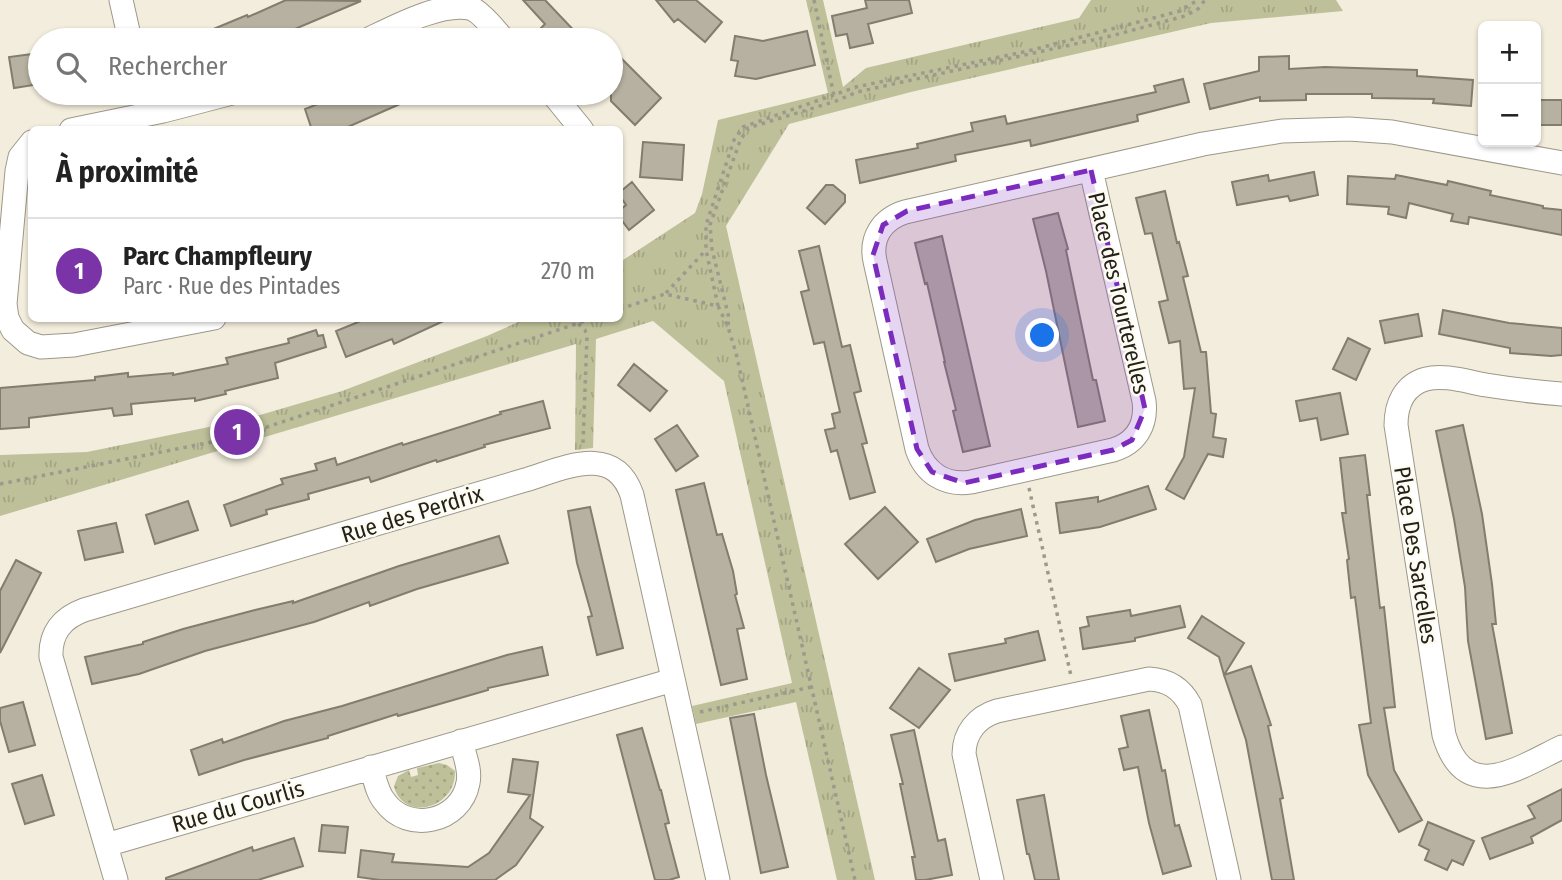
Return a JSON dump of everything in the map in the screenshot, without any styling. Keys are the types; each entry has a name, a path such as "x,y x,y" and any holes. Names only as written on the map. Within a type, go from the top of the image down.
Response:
{"street":[{"path":"121,0 127,28"},
{"path":"391,28 431,8 454,2 467,5 479,13 493,28"},
{"path":"82,126 141,105"},
{"path":"562,105 579,126"},
{"name":"Place des Tourterelles","path":"1091,170 1144,401 1144,416 1140,429 1132,440 1113,450 971,482 943,480 927,467 917,449 874,261 876,236 887,220 905,212 1231,138 1272,132 1327,129 1414,135 1562,163"},
{"path":"28,147 20,157 17,172 5,304 9,324 17,335 34,345 61,346 192,322"},
{"name":"Place Des Sarcelles","path":"1562,394 1444,378 1425,379 1409,388 1402,396 1396,425 1448,749 1467,771 1496,777 1562,747"},
{"name":"Rue des Perdrix","path":"117,880 51,657 53,638 63,621 84,610 593,462 606,465 623,476 632,495 718,880"},
{"path":"992,880 965,760 965,741 975,724 997,711 1149,679 1174,685 1184,694 1190,705 1230,880"},
{"name":"Rue du Courlis","path":"106,845 673,680"},
{"path":"371,767 381,797 395,813 414,821 435,819 453,810 466,792 468,770 461,741"}],"path":[{"path":"814,0 835,99"},
{"path":"835,99 863,85 1110,31 1180,11 1198,0"},
{"path":"855,880 759,450 728,327 718,306 709,249 711,220 745,131 865,90 1065,48 1150,26 1190,14 1205,0"},
{"path":"623,308 665,294 709,249"},
{"path":"709,249 729,318 728,327"},
{"path":"665,294 718,306"},
{"path":"0,484 237,437 583,322"},
{"path":"578,324 587,336 583,447"},
{"path":"1028,483 1072,681"},
{"path":"694,714 811,687"}],"highlighted area":[{"path":"1091,170 1145,409 1132,440 1113,450 964,483 932,472 917,449 873,255 883,225 907,211"}],"green space":[{"path":"806,0 823,0 843,87 866,68 1079,18 1091,0 1336,0 1343,11 1211,23 911,92 789,124 726,226 875,880 837,880 796,702 696,724 692,706 792,683 724,381 653,321 596,339 593,448 575,450 576,344 0,516 0,455 87,452 243,420 342,391 518,322 623,322 623,260 695,213 702,194 718,120 828,93"},
{"path":"439,763 455,771 453,784 447,795 428,807 407,804 399,797 394,786 398,776 409,770 411,777 418,775 417,768"}],"building":[{"path":"286,0 361,1 297,28 216,28 247,15 248,17"},
{"path":"523,0 545,0 572,28 541,28 545,24"},
{"path":"656,0 696,0 722,22 705,42 678,19 674,22"},
{"path":"865,0 909,0 912,13 868,24 873,43 850,48 847,34 836,36 832,16 867,8"},
{"path":"807,31 815,65 756,79 735,76 738,61 731,60 735,36 763,41"},
{"path":"28,55 28,86 14,88 9,57"},
{"path":"1289,56 1289,69 1325,67 1417,70 1417,76 1473,80 1471,106 1433,103 1434,99 1372,98 1372,94 1306,94 1306,100 1260,101 1260,97 1210,109 1204,84 1259,71 1259,57"},
{"path":"623,60 661,98 635,125 615,105 623,105"},
{"path":"1183,79 1189,102 1137,115 1138,121 1031,146 1030,140 955,155 956,161 860,183 856,160 918,148 917,144 973,131 971,123 1005,116 1007,124 1156,92 1154,86"},
{"path":"1541,100 1562,100 1562,125 1541,125"},
{"path":"315,105 398,105 350,126 311,126 305,109"},
{"path":"643,142 684,145 682,180 640,177"},
{"path":"1314,172 1318,195 1290,201 1288,196 1237,205 1232,182 1268,175 1269,181"},
{"path":"1396,175 1447,185 1448,181 1491,191 1490,195 1562,210 1562,235 1469,217 1468,224 1451,221 1453,214 1409,203 1406,218 1388,214 1389,207 1347,204 1348,176 1395,179"},
{"path":"632,182 654,210 629,230 623,222 623,208 626,205 623,190"},
{"path":"826,185 833,185 845,195 845,202 825,224 807,208"},
{"path":"1165,191 1188,276 1183,277 1201,352 1206,352 1211,413 1216,414 1213,437 1226,439 1223,457 1208,454 1184,499 1166,489 1184,457 1195,388 1184,389 1180,341 1169,343 1159,302 1168,300 1152,233 1145,234 1136,198"},
{"path":"1058,213 1068,249 1066,250 1093,380 1096,380 1105,421 1078,427 1033,219"},
{"path":"942,236 990,446 963,452 927,283 925,284 915,243"},
{"path":"819,246 842,347 850,345 861,391 854,393 867,443 862,444 875,492 850,499 837,450 831,452 825,430 835,428 832,414 840,412 824,342 814,344 801,292 809,290 799,251"},
{"path":"1443,310 1509,323 1562,328 1562,355 1510,353 1510,348 1439,334"},
{"path":"1418,314 1422,336 1385,343 1380,321"},
{"path":"358,322 441,322 394,344 392,339 346,357 336,331"},
{"path":"316,330 318,336 323,335 326,347 275,363 278,378 195,401 195,398 131,404 132,414 114,416 112,408 29,418 29,427 0,429 0,388 95,380 95,377 128,373 128,377 173,375 228,364 226,358 289,343 288,339"},
{"path":"1348,338 1370,349 1356,380 1333,369"},
{"path":"634,364 667,391 650,411 618,385"},
{"path":"1340,393 1348,434 1321,440 1317,418 1300,421 1296,401"},
{"path":"543,401 550,428 484,445 485,447 371,482 369,477 308,494 309,499 266,510 267,514 231,526 224,505 283,484 281,479 317,470 315,464 335,458 337,465 501,414 500,412"},
{"path":"677,425 698,456 676,471 655,439"},
{"path":"1463,425 1482,514 1496,624 1492,624 1512,733 1486,739 1468,641 1465,587 1454,519 1436,431"},
{"path":"1365,455 1380,608 1384,607 1395,707 1384,708 1394,770 1422,820 1399,832 1368,775 1359,725 1371,723 1355,597 1351,598 1349,559 1342,513 1346,513 1340,458"},
{"path":"704,483 717,535 722,534 733,571 735,595 744,628 737,629 747,679 721,685 676,490"},
{"path":"1148,486 1156,509 1100,527 1060,533 1056,503 1098,497 1098,502"},
{"path":"188,501 198,530 155,544 146,515"},
{"path":"590,507 623,648 597,655 588,617 592,616 577,563 568,511"},
{"path":"885,507 918,542 878,579 845,544"},
{"path":"1021,509 1027,536 969,549 936,562 927,539 975,520"},
{"path":"116,523 123,552 85,560 78,531"},
{"path":"499,536 508,563 417,589 370,606 369,602 314,622 205,651 139,674 92,684 85,657 143,644 183,629 255,610 293,603 399,566"},
{"path":"16,560 41,573 0,653 0,591"},
{"path":"1180,606 1185,627 1135,638 1135,641 1083,649 1080,628 1089,626 1087,617 1130,610 1131,616"},
{"path":"1202,616 1244,643 1224,675 1219,657 1188,638"},
{"path":"1038,631 1045,660 955,681 949,654 1006,643 1005,639"},
{"path":"542,647 548,675 488,688 398,716 397,714 328,738 199,775 191,750 222,739 223,743 284,721"},
{"path":"1251,666 1271,725 1268,726 1283,798 1280,799 1294,880 1272,880 1246,740 1224,675"},
{"path":"919,668 950,690 919,728 890,708"},
{"path":"23,702 35,745 9,752 0,721 0,708"},
{"path":"1149,710 1162,771 1165,770 1175,826 1179,825 1191,866 1163,874 1138,767 1124,770 1119,749 1128,747 1121,716"},
{"path":"754,714 788,867 761,873 730,718"},
{"path":"642,728 661,790 669,823 665,824 679,877 669,880 655,880 617,735"},
{"path":"914,730 938,841 945,839 952,875 925,880 916,880 912,857 915,857 900,784 903,784 891,735"},
{"path":"513,759 538,762 530,818 543,827 516,865 495,880 380,880 358,877 361,850 394,854 392,862 468,867 489,853 530,795 508,792"},
{"path":"42,775 54,815 25,824 12,784"},
{"path":"1562,789 1562,820 1531,837 1533,843 1490,859 1482,838 1535,818 1528,806"},
{"path":"1044,795 1059,880 1035,880 1017,800"},
{"path":"1428,822 1474,841 1463,865 1452,860 1447,870 1425,860 1429,850 1419,845"},
{"path":"322,825 348,827 345,853 319,851"},
{"path":"294,838 303,866 258,880 166,880 252,847 253,851"}],"place":[{"name":"Parc Champfleury","path":"237,432"}]}
